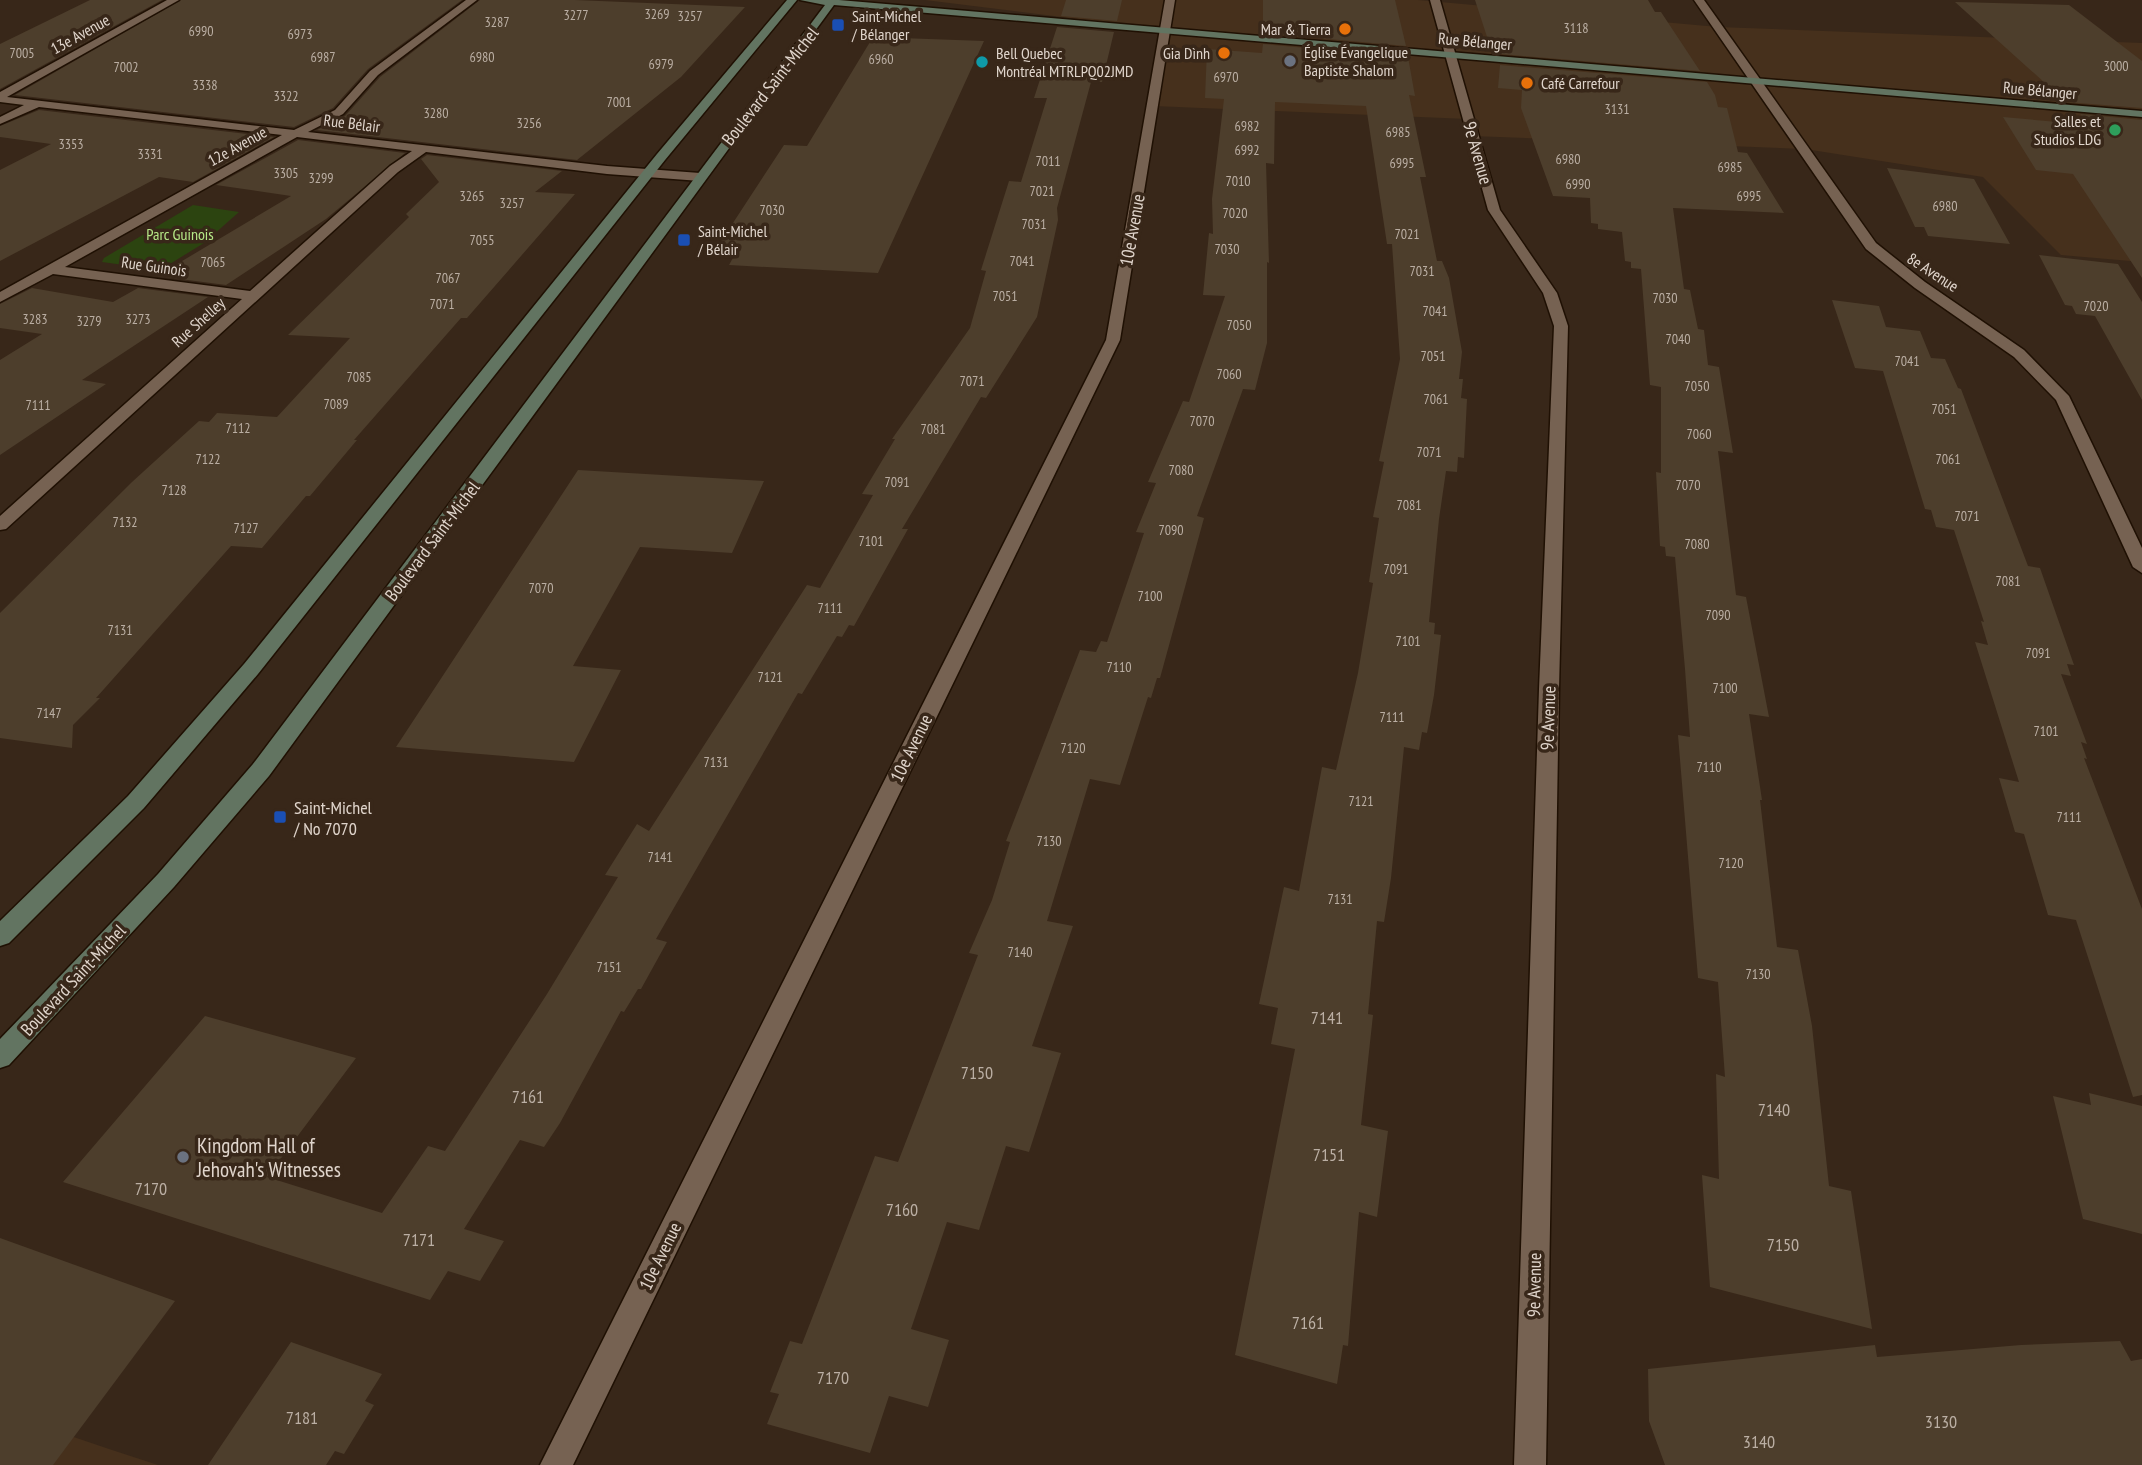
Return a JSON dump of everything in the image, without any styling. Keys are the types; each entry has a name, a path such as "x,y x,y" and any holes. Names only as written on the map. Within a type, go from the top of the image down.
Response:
{"main road":[{"name":"Boulevard Saint-Michel","path":"0,936 136,802 251,669 792,0"},
{"name":"Rue Bélanger","path":"805,0 2142,114"},
{"name":"Boulevard Saint-Michel","path":"0,1057 214,829 261,771 833,1"}],"street":[{"name":"13e Avenue","path":"0,98 174,0"},
{"name":"12e Avenue","path":"0,298 297,132 339,112 374,73 472,0"},
{"name":"10e Avenue","path":"556,1465 1113,340 1170,0"},
{"name":"9e Avenue","path":"1435,0 1494,210 1502,227 1557,302 1561,326 1530,1465"},
{"name":"8e Avenue","path":"1699,0 1871,246 1893,267 2003,339 2047,377 2063,399 2142,567"},
{"name":"Rue Bélair","path":"0,98 424,148 700,177"},
{"path":"0,121 38,103"},
{"name":"Rue Shelley","path":"0,525 394,169 424,148"},
{"name":"Rue Guinois","path":"50,269 253,296"}],"shaded area":[{"path":"925,0 1418,0 1718,27 2142,43 2142,262 2061,255 1983,177 1805,149 1472,136 1468,119 1154,106 1166,30"},
{"path":"0,1412 112,1450 158,1465 0,1465"}],"green space":[{"name":"Parc Guinois","path":"193,205 239,212 204,243 160,270 102,262 104,258"}],"building":[{"path":"90,0 162,0 0,89 0,44"},
{"path":"181,0 462,0 368,69 333,108 294,127 15,95"},
{"path":"480,0 575,0 745,7 681,77 577,160 317,130 345,116 380,77"},
{"path":"1066,0 1122,0 1117,21 1061,16"},
{"path":"1263,0 1395,0 1406,46 1263,33"},
{"path":"1475,0 1648,0 1655,12 1661,12 1700,71 1501,54 1502,44 1489,43"},
{"path":"1955,2 2069,5 2142,61 2142,108 2066,102"},
{"path":"1057,27 1114,32 1102,82 1091,82 1057,208 1058,220 1037,317 986,398 981,397 902,529 908,529 854,626 849,625 842,637 837,636 802,694 798,693 656,939 667,942 641,989 638,989 624,1012 621,1011 560,1123 544,1147 520,1140 464,1229 504,1241 480,1281 448,1271 430,1300 63,1182 205,1016 356,1058 267,1177 382,1213 428,1146 445,1151 547,994 618,877 605,875 637,824 649,831 807,585 820,588 873,495 862,494 895,439 892,439 970,328 986,271 981,270 1009,181 1021,182 1047,98 1034,98"},
{"path":"873,37 984,41 878,273 729,265 734,256 712,255 784,145 807,146"},
{"path":"1263,44 1408,57 1415,96 1409,95 1426,177 1420,177 1437,261 1442,261 1449,278 1462,352 1459,379 1463,379 1461,398 1467,399 1464,458 1458,457 1457,472 1446,471 1439,519 1429,622 1435,623 1434,634 1441,635 1434,695 1427,733 1422,732 1419,750 1404,747 1391,878 1384,922 1377,921 1368,1014 1373,1015 1361,1125 1388,1131 1377,1217 1359,1212 1348,1346 1343,1345 1337,1384 1235,1355 1295,1049 1271,1044 1278,1008 1259,1004 1284,887 1299,891 1322,767 1336,770 1358,673 1373,583 1369,582 1379,518 1373,517 1384,462 1379,461 1400,359 1392,244 1387,244 1366,106 1275,102 1274,164 1266,163 1269,263 1267,262 1267,343 1255,390 1243,389 1197,516 1204,518 1160,678 1157,678 1151,698 1148,697 1120,785 1090,779 1047,921 1073,926 1032,1046 1061,1053 1029,1152 1006,1146 979,1230 947,1222 911,1329 949,1340 928,1407 889,1396 870,1453 767,1424 779,1394 770,1392 790,1341 802,1344 875,1156 898,1162 978,955 969,953 992,900 1010,842 1006,841 1080,650 1096,652 1101,641 1107,642 1144,533 1136,532 1156,483 1148,482 1183,401 1189,402 1225,296 1203,295 1209,233 1213,234 1212,199 1224,99 1205,98 1207,49 1262,53"},
{"path":"1500,65 1707,82 1718,107 1727,108 1738,152 1747,153 1784,213 1673,208 1684,289 1690,290 1698,329 1704,330 1708,365 1719,367 1733,453 1718,451 1736,595 1746,597 1769,717 1749,714 1762,800 1777,947 1798,950 1812,1026 1829,1186 1851,1191 1872,1329 1710,1287 1702,1175 1719,1179 1716,1074 1725,1077 1718,982 1698,978 1678,735 1690,737 1685,669 1675,557 1666,556 1665,547 1660,546 1656,472 1661,473 1661,387 1650,385 1641,269 1631,268 1631,262 1625,261 1622,232 1598,229 1598,224 1591,223 1590,198 1553,196 1521,108 1522,90 1498,88"},
{"path":"39,110 274,137 193,182 159,177 0,261 0,170 51,144 0,137 0,126"},
{"path":"2080,114 2142,120 2142,278 2073,174 2036,170 2003,117 2091,125"},
{"path":"298,140 405,153 326,219 226,285 157,276 291,196 216,185"},
{"path":"427,155 562,171 535,192 575,194 467,318 461,318 354,440 357,440 310,496 306,496 262,548 231,546 96,698 100,698 73,725 72,748 0,738 0,613 132,482 199,421 209,422 217,413 277,417 350,338 288,335 409,217 406,214 439,182 421,159"},
{"path":"1887,168 1974,179 2010,244 1928,236 1924,227 1915,227"},
{"path":"2039,255 2118,264 2142,302 2142,400 2095,316 2076,314 2072,306 2065,305"},
{"path":"32,288 113,302 138,288 208,297 82,380 106,384 0,455 0,360 42,334 0,328 0,304"},
{"path":"1832,300 1879,306 1886,327 1920,331 1931,358 1945,359 1958,388 1961,389 2028,566 2040,568 2074,665 2067,664 2071,676 2061,674 2087,744 2081,742 2087,759 2084,758 2142,909 2142,1095 2133,1097 2076,920 2048,915 2024,834 2015,832 1999,778 2019,782 1975,642 1988,645 1981,621 1984,622 1954,530 1936,527 1931,510 1925,509 1883,371 1855,368"},
{"path":"578,470 764,481 732,553 640,547 573,666 621,670 574,762 396,747"},
{"path":"2089,1093 2142,1106 2142,1234 2083,1219 2053,1096 2091,1105"},
{"path":"0,1238 175,1301 53,1465 0,1465"},
{"path":"2120,1341 2131,1361 2142,1359 2142,1465 1665,1465 1649,1421 1648,1369 1875,1345 1877,1357 2021,1345"},
{"path":"291,1342 382,1374 365,1401 374,1405 344,1454 335,1451 326,1465 208,1465"}],"place":[{"name":"Saint-Michel / Bélanger","path":"838,25"},
{"name":"Mar & Tierra","path":"1345,29"},
{"name":"Gia Dình","path":"1224,53"},
{"name":"Église Évangelique Baptiste Shalom","path":"1290,61"},
{"name":"Bell Quebec Montréal MTRLPQ02JMD","path":"982,62"},
{"name":"Café Carrefour","path":"1527,83"},
{"name":"Salles et Studios LDG","path":"2115,130"},
{"name":"Saint-Michel / Bélair","path":"684,240"},
{"name":"Saint-Michel / No 7070","path":"280,817"},
{"name":"Kingdom Hall of Jehovah's Witnesses","path":"183,1157"}]}
